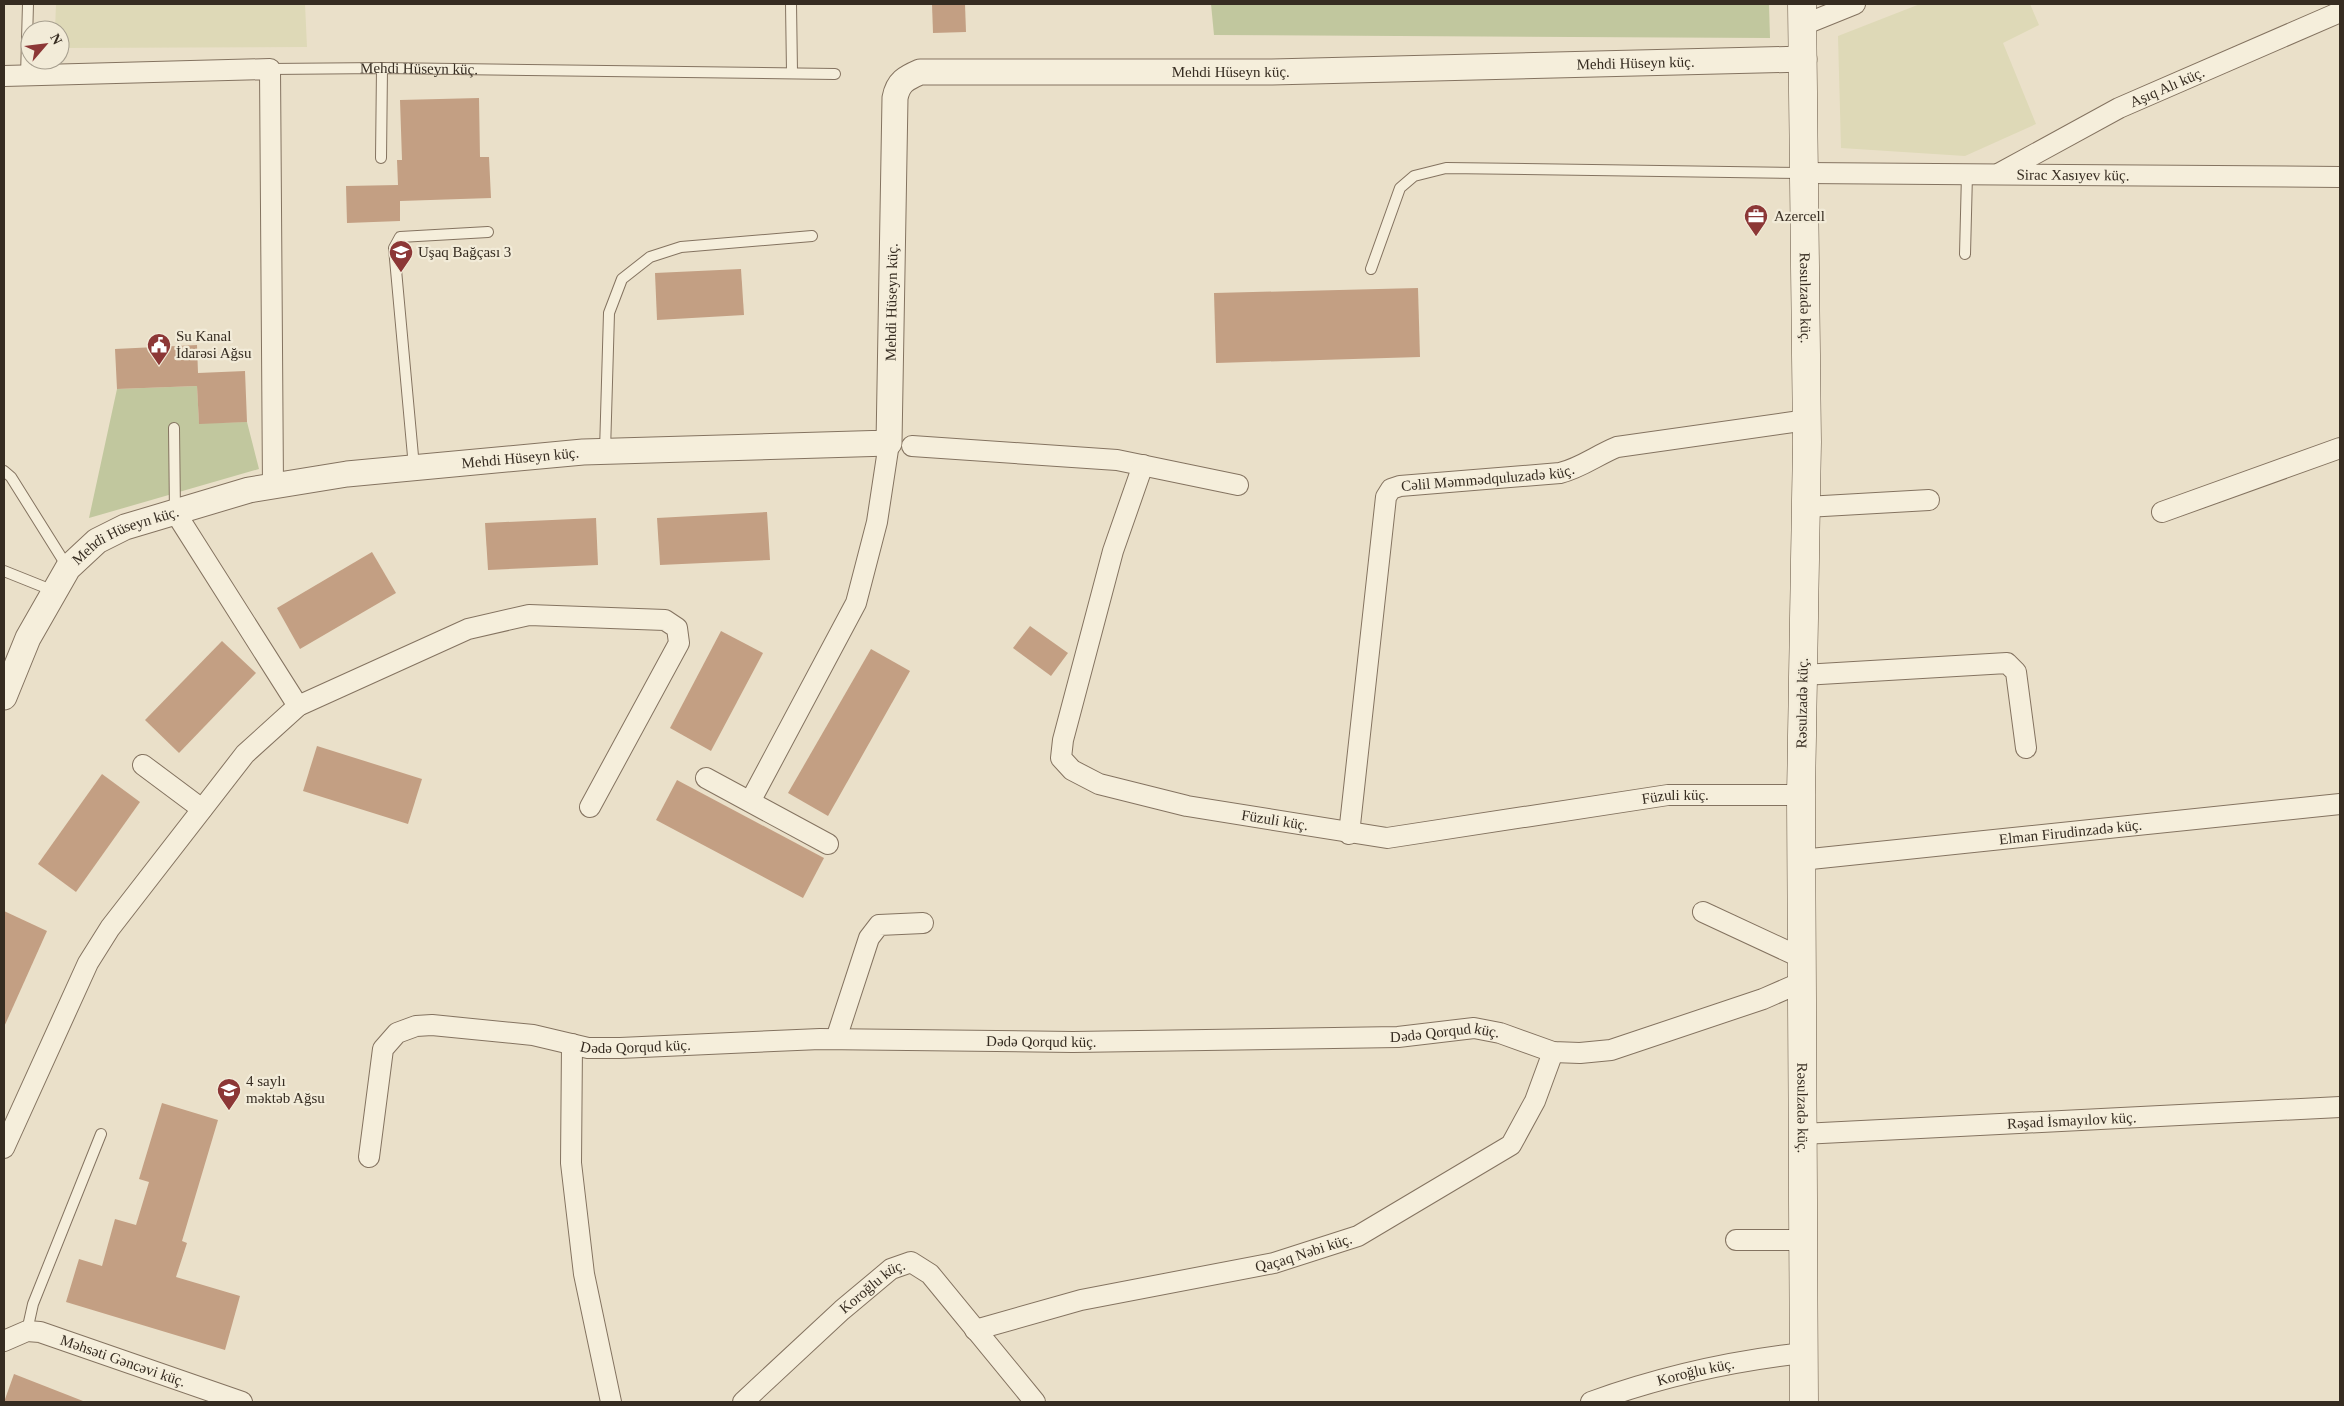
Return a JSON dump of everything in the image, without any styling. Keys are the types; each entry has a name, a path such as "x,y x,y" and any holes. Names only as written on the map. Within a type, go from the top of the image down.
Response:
{"main road":[{"name":"Rəsulzadə küç.","path":"1803,14 1807,420 1801,795 1804,1402"}],"street":[{"path":"1803,14 1854,4"},
{"name":"Aşıq Alı küç.","path":"1998,174 2119,108 2340,12"},
{"name":"Mehdi Hüseyn küç.","path":"4,697 28,638 68,568 97,541 125,526 249,490 347,474 605,452 900,445 895,98 897,87 905,78 920,72 1272,72 1804,59"},
{"name":"Mehdi Hüseyn küç.","path":"4,76 270,69"},
{"path":"270,69 273,487"},
{"name":"Sirac Xasıyev küç.","path":"1805,173 2340,177"},
{"name":"Cəlil Məmmədquluzadə küç.","path":"1349,834 1386,497 1391,488 1560,473 1578,469 1602,454 1617,448 1807,420"},
{"path":"750,800 856,603 900,445 1117,460 1238,486"},
{"path":"2162,512 2340,448"},
{"name":"Füzuli küç.","path":"1143,465 1113,551 1062,740 1061,758 1072,770 1099,784 1188,806 1349,834 1387,838 1668,795 1801,795"},
{"path":"1806,506 1929,500"},
{"path":"175,512 298,706"},
{"path":"4,1148 88,963 110,928 245,754 298,706 468,629 529,615 665,620 677,628 679,644 590,807"},
{"path":"1802,675 2007,663 2016,672 2026,748"},
{"path":"143,765 202,809"},
{"path":"706,778 750,800 828,844"},
{"name":"Elman Firudinzadə küç.","path":"1801,860 2340,804"},
{"path":"1703,912 1802,970"},
{"path":"836,1040 869,938 880,925 923,923"},
{"name":"Dədə Qorqud küç.","path":"369,1157 383,1049 398,1033 416,1026 432,1025 534,1035 588,1048 836,1040 1073,1042 1378,1038 1474,1028 1500,1033 1553,1052 1580,1053 1611,1050 1763,999 1802,970"},
{"path":"572,1044 571,1162 584,1274 611,1402"},
{"name":"Qaçaq Nəbi küç.","path":"975,1330 1080,1300 1274,1263 1358,1236 1511,1145 1535,1101 1553,1052"},
{"name":"Rəşad İsmayılov küç.","path":"1802,1134 2340,1107"},
{"path":"1736,1240 1803,1240"},
{"name":"Koroğlu küç.","path":"743,1402 842,1310 891,1269 911,1262 930,1274 1035,1402"},
{"path":"4,1341 27,1331"},
{"name":"Məhsəti Gəncəvi küç.","path":"27,1331 40,1332 242,1402"},
{"name":"Koroğlu küç.","path":"1590,1402 1639,1385 1746,1360 1804,1353"}],"lane":[{"path":"26,76 28,4"},
{"path":"791,4 792,72"},
{"path":"381,158 382,68"},
{"name":"Mehdi Hüseyn küç.","path":"270,69 382,68 835,74"},
{"path":"1371,269 1400,188 1414,176 1446,168 1805,173"},
{"path":"1965,254 1967,174"},
{"path":"414,468 394,248 400,237 488,232"},
{"path":"605,452 609,313 622,279 650,257 680,247 812,236"},
{"path":"174,428 175,512"},
{"path":"4,471 11,477 68,568"},
{"path":"4,571 55,591"},
{"path":"27,1331 33,1304 100,1134"}],"shaded area":[{"path":"56,4 305,4 307,47 70,48 70,20 55,20"},
{"path":"1920,4 2030,4 2039,25 2003,43 2036,124 1965,156 1841,148 1838,36"}],"green space":[{"path":"1211,4 1769,4 1770,38 1214,35"},
{"path":"197,386 199,423 247,422 259,469 89,518 117,389"}],"building":[{"path":"932,4 965,4 966,32 933,33"},
{"path":"479,98 480,157 489,157 491,198 400,201 400,221 347,223 346,186 398,185 397,160 402,160 400,100"},
{"path":"741,269 744,315 657,320 655,273"},
{"path":"1418,288 1420,357 1216,363 1214,293"},
{"path":"197,345 198,373 245,371 247,422 199,424 197,386 117,389 115,349"},
{"path":"767,512 770,560 660,565 657,518"},
{"path":"596,518 598,565 488,570 485,523"},
{"path":"372,552 396,593 300,649 277,608"},
{"path":"1030,626 1068,653 1051,676 1013,648"},
{"path":"721,631 763,653 711,751 670,728"},
{"path":"222,641 256,673 179,753 145,720"},
{"path":"871,649 910,671 828,816 788,793"},
{"path":"317,746 422,779 408,824 303,791"},
{"path":"102,774 140,802 76,892 38,864"},
{"path":"677,780 824,858 803,898 656,820"},
{"path":"4,911 47,931 4,1027"},
{"path":"162,1103 218,1120 182,1241 187,1243 176,1277 240,1296 225,1350 66,1302 79,1259 102,1266 115,1219 136,1225 149,1182 139,1179"},
{"path":"14,1374 83,1401 83,1402 4,1402"}],"place":[{"name":"Azercell","path":"1756,237"},
{"name":"Uşaq Bağçası 3","path":"401,273"},
{"name":"Su Kanal İdarəsi Ağsu","path":"159,366"},
{"name":"4 saylı məktəb Ağsu","path":"229,1111"}]}
